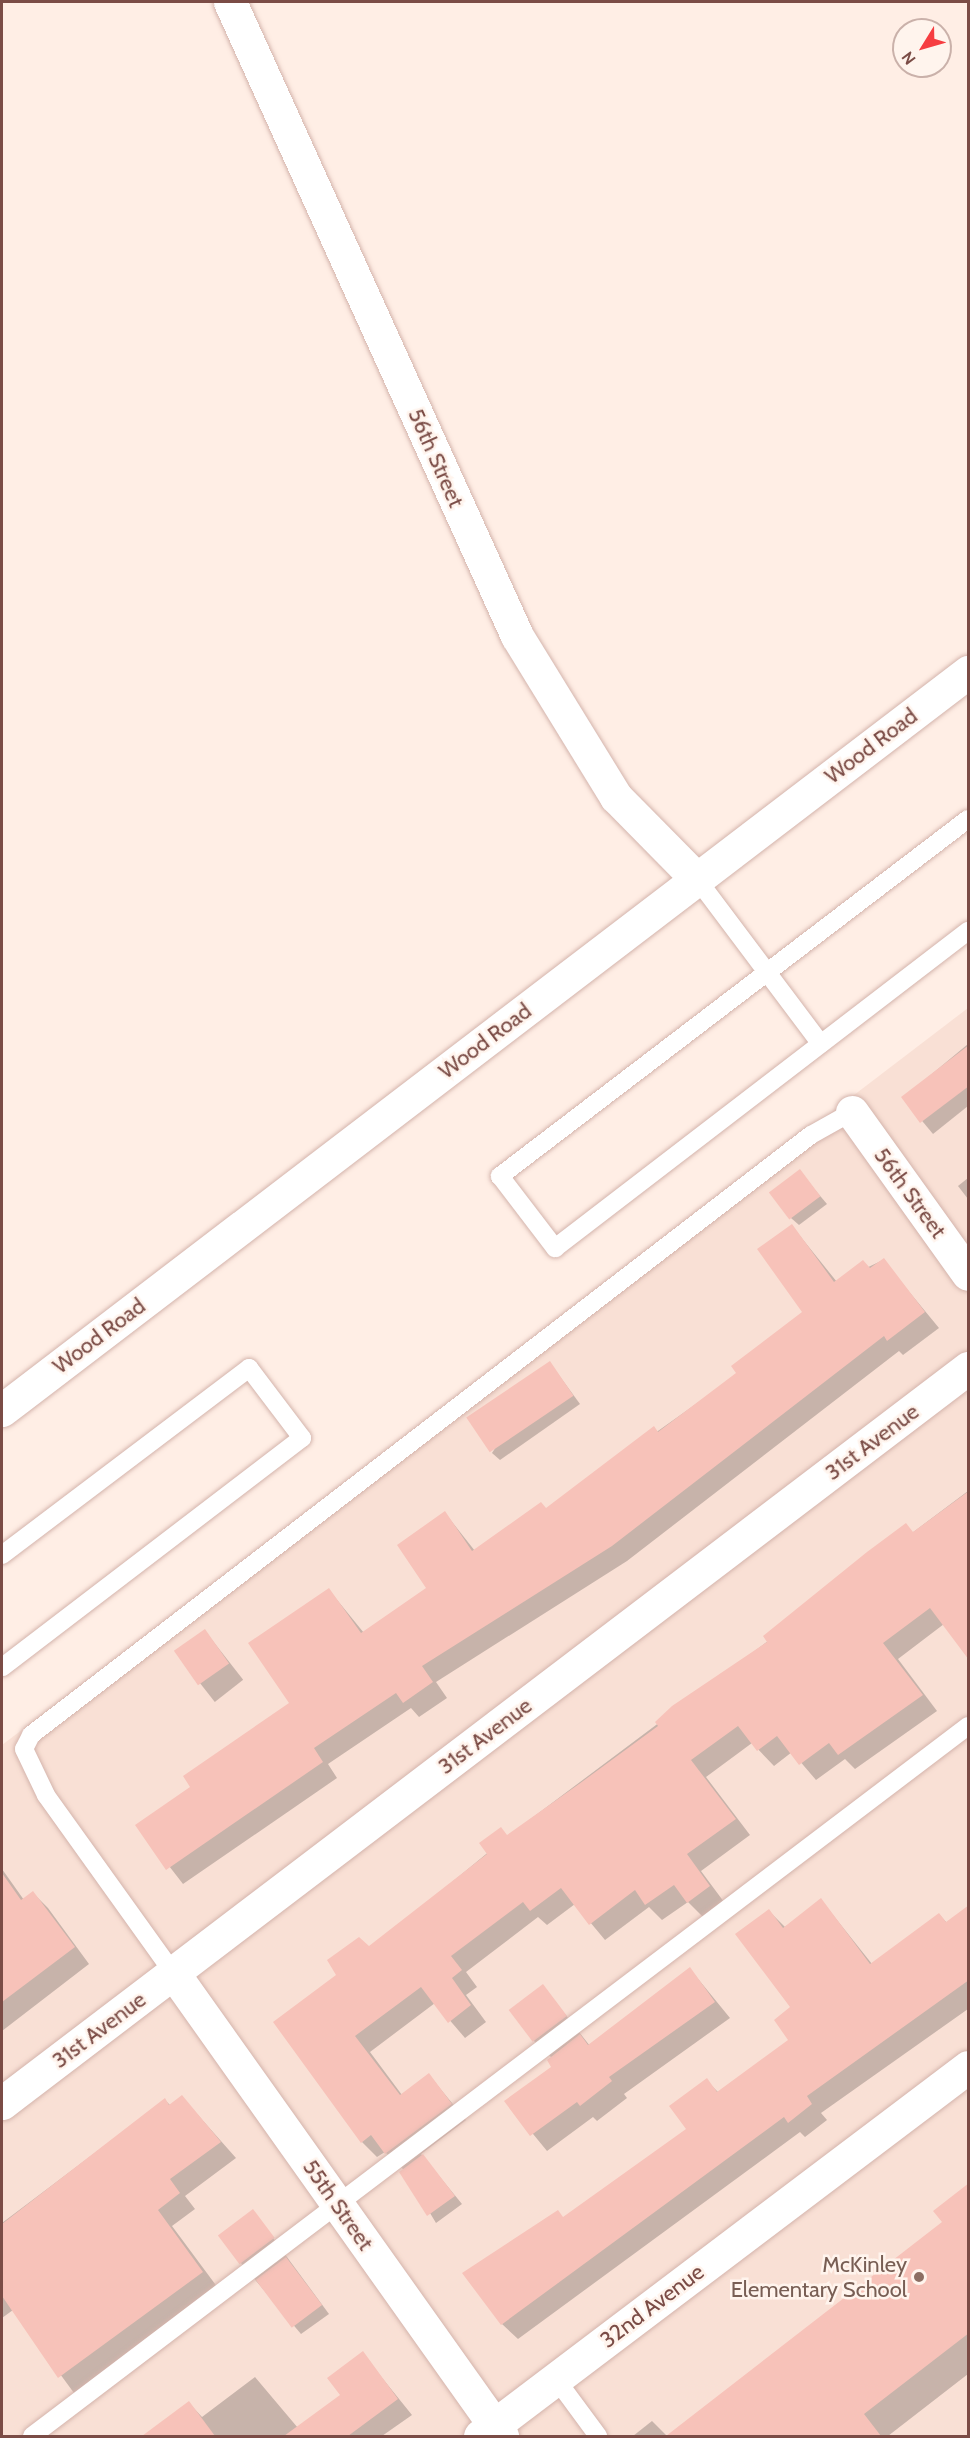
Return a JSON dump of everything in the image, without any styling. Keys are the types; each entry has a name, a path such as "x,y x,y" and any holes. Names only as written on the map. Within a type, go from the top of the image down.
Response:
{"street":[{"name":"56th Street","path":"230,2 517,636 616,797 697,879"},
{"name":"Wood Road","path":"2,1410 969,672"},
{"name":"56th Street","path":"852,1112 969,1274"},
{"name":"31st Avenue","path":"2,2103 969,1368"},
{"name":"55th Street","path":"174,1974 338,2205 492,2433"},
{"name":"32nd Avenue","path":"492,2433 556,2379 967,2072"}],"lane":[{"path":"969,819 770,974 500,1176 555,1248 969,931"},
{"path":"697,879 821,1044"},
{"path":"174,1974 40,1786 24,1749 31,1735 811,1135 852,1112"},
{"path":"2,1555 249,1368 302,1438 4,1661"},
{"path":"32,2436 969,1726"},
{"path":"556,2379 597,2436"}],"shaded area":[{"path":"968,1008 968,2436 2,2436 2,1745"}],"building":[{"path":"969,1045 969,1086 920,1123 901,1097"},
{"path":"800,1169 820,1196 789,1220 769,1192"},
{"path":"792,1224 834,1282 863,1260 870,1268 884,1258 925,1312 887,1341 884,1336 612,1546 422,1666 433,1682 403,1703 396,1693 314,1748 323,1762 166,1870 135,1825 190,1787 183,1776 289,1703 248,1643 329,1588 361,1633 426,1588 397,1545 445,1511 472,1551 541,1502 546,1508 654,1426 658,1432 736,1373 731,1366 802,1312 757,1249"},
{"path":"550,1361 573,1396 490,1452 466,1417"},
{"path":"969,1491 969,1660 930,1608 883,1643 923,1695 838,1755 829,1743 799,1765 777,1736 757,1751 738,1726 691,1760 736,1819 687,1854 710,1886 687,1903 674,1885 645,1905 635,1890 589,1925 561,1888 530,1911 523,1902 451,1956 462,1970 452,1978 471,2005 448,2023 421,1987 355,2036 400,2095 429,2073 452,2104 385,2154 371,2135 361,2143 273,2022 336,1975 327,1960 359,1937 369,1946 487,1854 479,1843 501,1827 507,1835 658,1726 655,1722 672,1706 767,1642 763,1636 906,1523 913,1532"},
{"path":"205,1629 229,1663 198,1685 174,1651"},
{"path":"2,1873 21,1900 33,1891 75,1947 2,2002"},
{"path":"821,1898 870,1964 939,1913 946,1922 969,1905 969,1980 807,2096 812,2104 788,2123 784,2117 501,2325 462,2273 558,2210 563,2217 686,2129 669,2106 707,2078 717,2092 788,2040 774,2020 790,2007 735,1934 769,1909 783,1928"},
{"path":"690,1967 715,2002 609,2077 612,2081 580,2106 577,2102 530,2136 504,2101 551,2067 547,2060 580,2034 588,2045"},
{"path":"543,1984 567,2016 533,2042 509,2010"},
{"path":"182,2095 221,2142 170,2179 180,2193 158,2210 203,2272 58,2378 2,2296 2,2224 165,2098 169,2105"},
{"path":"423,2154 455,2196 427,2216 399,2172"},
{"name":"McKinley Elementary School","path":"969,2183 969,2333 864,2414 881,2436 666,2436 942,2222 933,2211"},
{"path":"253,2209 275,2238 240,2264 218,2235"},
{"path":"286,2257 322,2305 292,2328 256,2280"},
{"path":"363,2351 398,2399 348,2436 284,2436 340,2395 327,2378"},
{"path":"189,2401 215,2436 142,2436"}],"place":[{"name":"McKinley Elementary School","path":"919,2277"}]}
